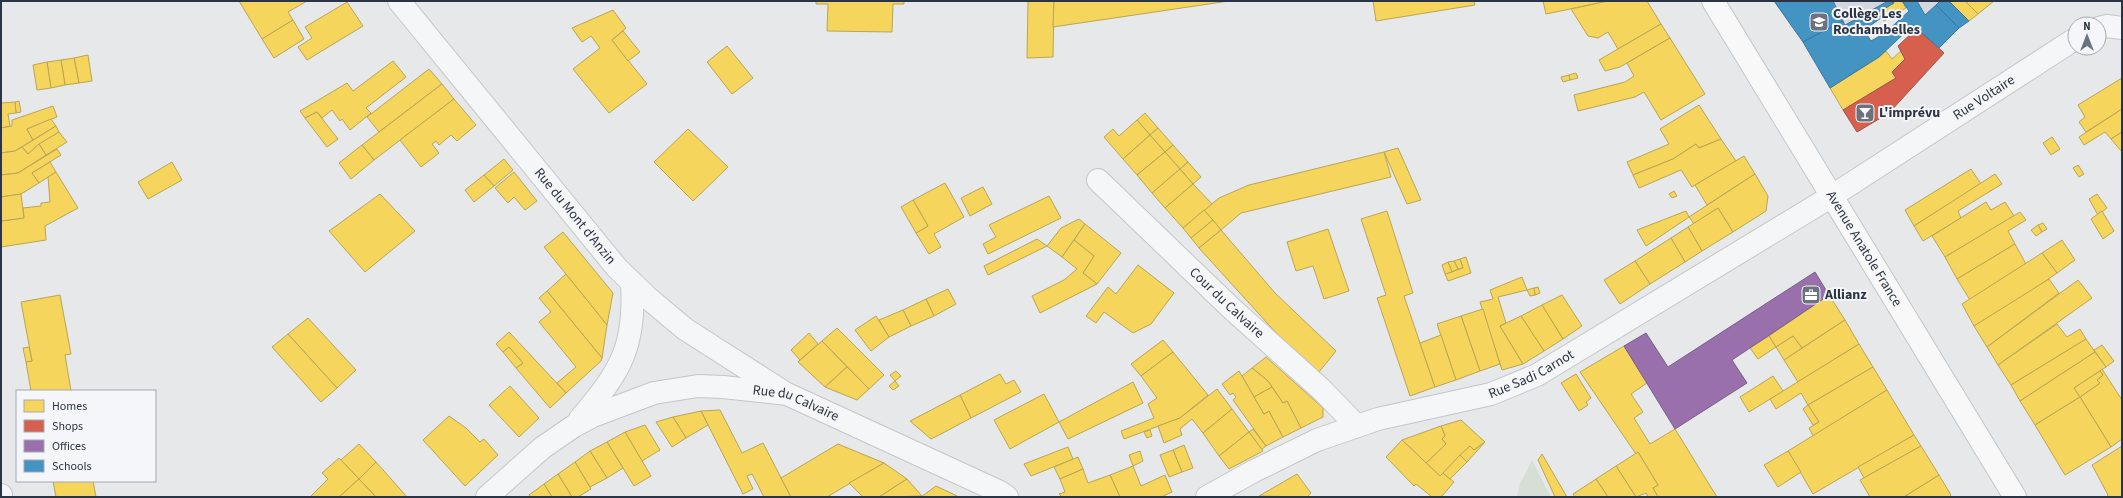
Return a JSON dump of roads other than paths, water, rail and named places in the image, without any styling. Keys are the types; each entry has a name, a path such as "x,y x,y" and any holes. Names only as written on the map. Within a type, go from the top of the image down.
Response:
{"main road":[{"name":"Avenue Anatole France","path":"1713,1 2015,497"}],"street":[{"name":"Rue du Mont d'Anzin","path":"399,1 617,268 685,329 787,394"},
{"path":"2107,26 2122,28"},
{"name":"Rue Voltaire","path":"1832,196 2067,44"},
{"name":"Cour du Calvaire","path":"1098,180 1231,308 1321,389 1357,426"},
{"name":"Rue Sadi Carnot","path":"1207,497 1295,450 1357,426 1418,409 1491,394 1524,381 1832,196"},
{"name":"Rue du Calvaire","path":"574,426 603,391 619,366 626,351 633,322 632,283"},
{"name":"Rue du Calvaire","path":"487,497 542,448 574,426 614,406 654,393 676,388 723,387 787,394 1000,492 1007,497"}],"place":[{"name":"Collège Les Rochambelles","path":"1819,22"},
{"name":"L'imprévu","path":"1865,113"},
{"name":"Allianz","path":"1811,295"}]}
